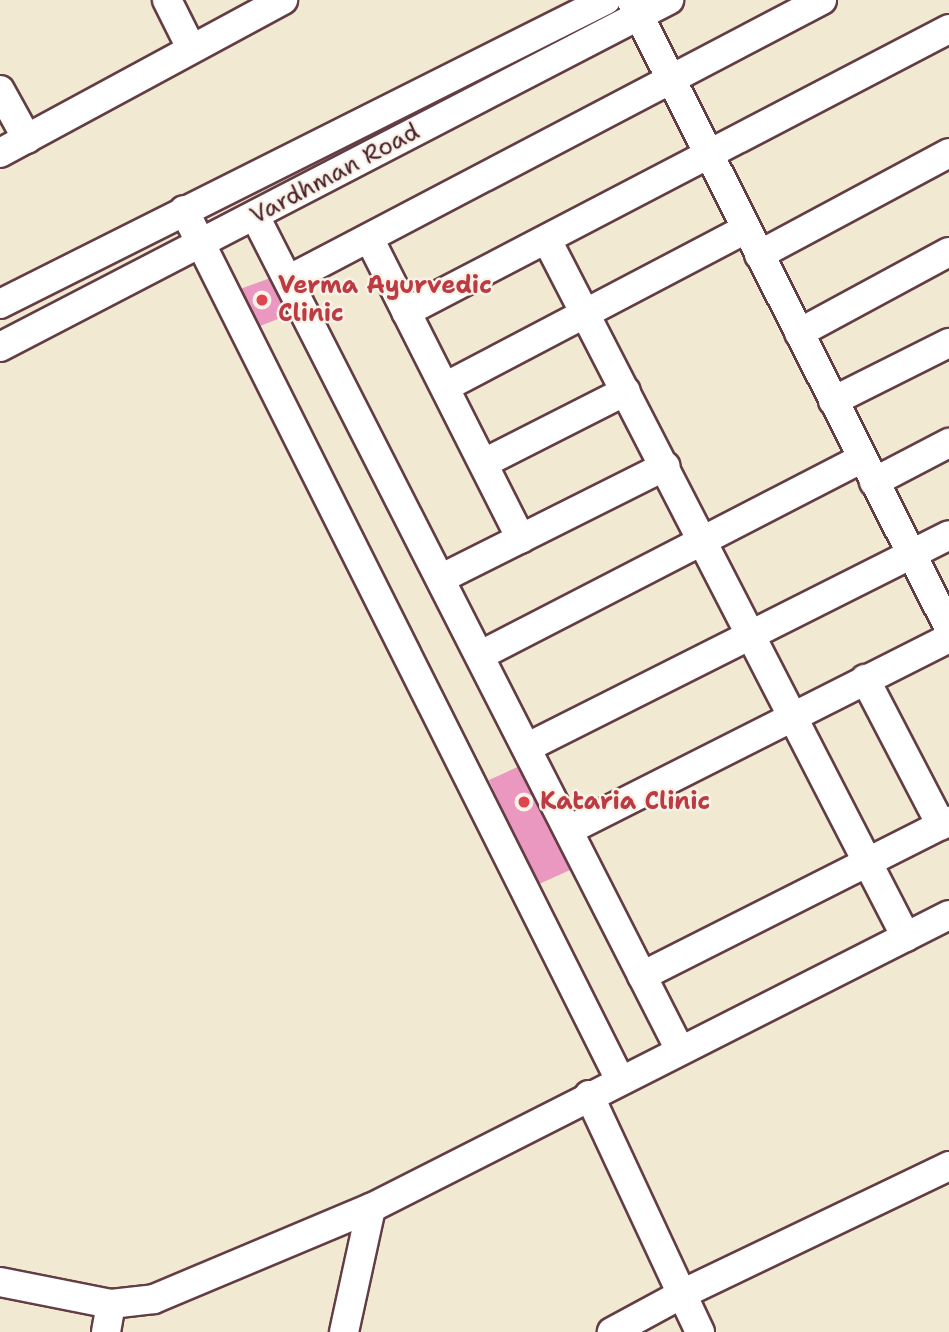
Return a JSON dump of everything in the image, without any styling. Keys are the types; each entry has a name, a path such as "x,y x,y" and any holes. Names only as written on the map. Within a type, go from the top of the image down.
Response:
{"street":[{"path":"167,0 191,48"},
{"path":"0,153 283,0"},
{"name":"Vardhman Road","path":"0,304 606,0"},
{"name":"Vardhman Road","path":"0,347 255,216 635,8 669,0"},
{"path":"288,280 822,0"},
{"path":"635,8 669,80 949,628"},
{"path":"406,312 709,157 949,29"},
{"path":"0,90 27,139"},
{"path":"759,256 949,153"},
{"path":"184,210 199,245 620,1080"},
{"path":"255,216 442,578 680,1050"},
{"path":"445,387 587,316 746,229"},
{"path":"369,238 521,539"},
{"path":"547,240 666,466 906,937"},
{"path":"799,333 949,252"},
{"path":"833,401 949,343"},
{"path":"484,463 626,391"},
{"path":"481,655 703,540 868,470 949,443"},
{"path":"442,578 666,466"},
{"path":"528,747 949,535"},
{"path":"569,830 949,638"},
{"path":"642,976 945,823 864,679"},
{"path":"0,1282 111,1304 154,1299 371,1208 589,1095 949,915"},
{"path":"589,1095 700,1332"},
{"path":"612,1332 681,1294 949,1166"},
{"path":"344,1332 371,1208"},
{"path":"106,1332 111,1304"}],"building":[{"path":"273,277 288,315 255,328 240,289"},
{"path":"533,760 581,865 537,885 489,780"}],"place":[{"name":"Verma Ayurvedic Clinic","path":"262,300"},
{"name":"Kataria Clinic","path":"524,802"}]}
